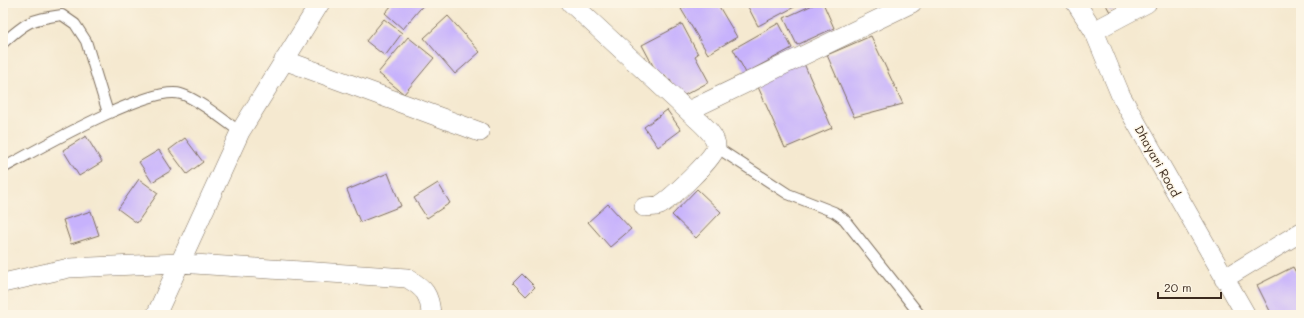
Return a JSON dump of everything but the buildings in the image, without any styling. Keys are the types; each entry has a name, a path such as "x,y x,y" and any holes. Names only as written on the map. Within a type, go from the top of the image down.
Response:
{"street":[{"path":"156,315 240,132 320,3"},
{"path":"572,3 714,137 716,147 713,156 674,194 659,205 644,207"},
{"path":"688,111 912,3"},
{"name":"Dhayari Road","path":"1076,3 1094,31 1122,96 1224,279 1246,315"},
{"path":"1094,31 1147,3"},
{"path":"284,60 480,132"},
{"path":"1224,279 1301,232"},
{"path":"3,283 69,268 179,263 407,278 425,289 431,307 431,315"}],"lane":[{"path":"3,43 20,28 36,18 62,15 75,24 86,41 108,113"},
{"path":"3,168 108,113 161,94 180,93 240,132"},
{"path":"716,147 788,194 834,212 844,219 920,315"}]}
